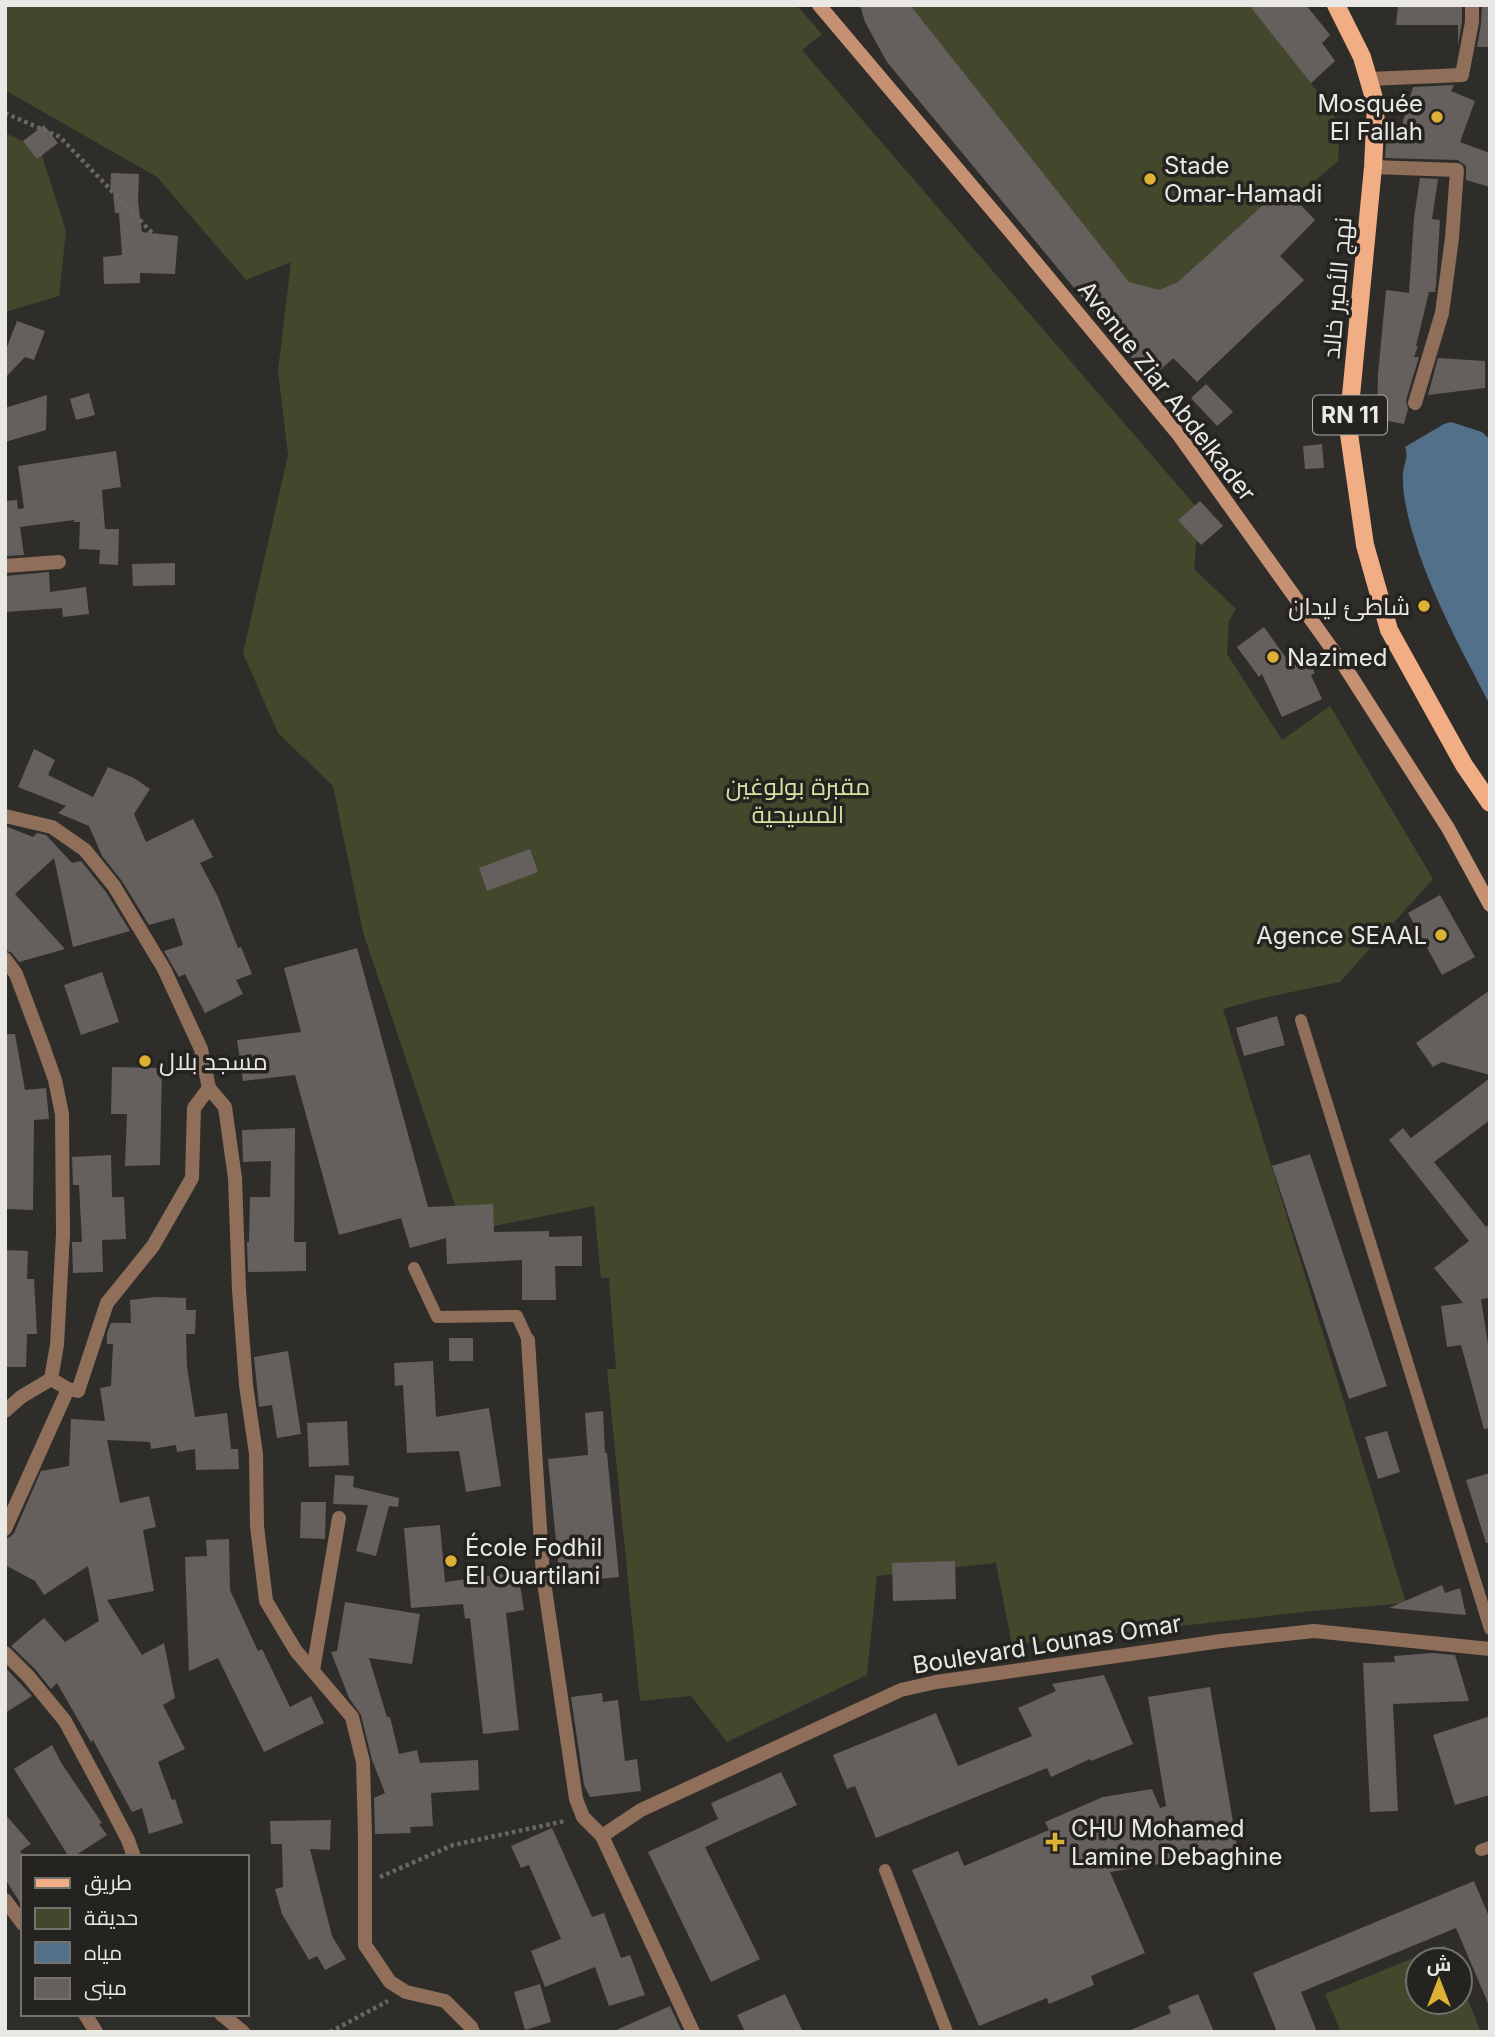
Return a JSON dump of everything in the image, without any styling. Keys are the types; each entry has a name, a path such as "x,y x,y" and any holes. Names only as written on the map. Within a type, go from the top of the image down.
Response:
{"main road":[{"name":"Avenue Ziar Abdelkader","path":"819,5 1178,434 1345,667 1448,828 1490,905"},
{"name":"نهج الأمير خالد","path":"1336,5 1362,57 1376,105 1373,167 1348,427 1365,545 1389,630 1464,765 1490,803"}],"street":[{"path":"1369,79 1462,75 1472,22 1472,5"},
{"path":"1373,167 1457,170 1452,238 1442,313 1415,403"},
{"path":"5,566 59,562"},
{"path":"5,816 52,827 85,850 114,886 164,969 201,1049 209,1088 225,1107 235,1178 245,1372 256,1454 257,1526 266,1601 296,1651 352,1717 363,1762 365,1945 390,1982 406,1992 445,2001 473,2032"},
{"path":"5,959 16,974 55,1080 62,1114 63,1234 57,1345 51,1379 5,1410"},
{"path":"51,1379 68,1389 78,1391 107,1303 153,1246 192,1178 194,1108 209,1088"},
{"path":"528,1340 543,1575 576,1799 583,1817 602,1836 693,2032"},
{"path":"5,1529 68,1389"},
{"path":"313,1670 339,1518"},
{"name":"Boulevard Lounas Omar","path":"602,1836 653,1804 901,1690 936,1682 1221,1641 1314,1631 1490,1649"},
{"path":"5,1653 65,1721 101,1787 133,1855"},
{"path":"5,1900 21,1921"},
{"path":"86,2016 96,2032"},
{"path":"224,2016 243,2032"}],"lane":[{"path":"1301,1020 1490,1629"},
{"path":"414,1268 437,1317 517,1316 528,1340"},
{"path":"885,1870 947,2032"}],"path":[{"path":"5,113 60,137 159,240"},
{"path":"365,1883 453,1845 583,1817"},
{"path":"330,2032 406,1992"}],"green space":[{"name":"مقبرة بولوغين المسيحية","path":"5,5 796,5 822,34 802,50 1199,510 1194,569 1236,609 1229,621 1227,654 1282,740 1330,706 1433,879 1340,982 1223,1009 1406,1603 1012,1645 996,1563 877,1576 867,1675 727,1742 691,1696 640,1701 607,1369 616,1369 609,1278 601,1278 594,1206 464,1232 363,932 333,786 278,733 243,653 288,455 278,370 291,262 246,280 157,177 5,90"},
{"name":"Stade Omar-Hamadi","path":"860,5 1306,5 1330,35 1322,43 1335,61 1311,83 1340,125 1338,161 1295,198 1315,220 1280,256 1304,280 1197,381 1174,358 1159,371 1147,359 1138,365 887,62 865,22"},
{"path":"5,133 40,149 66,231 59,296 5,312"},
{"path":"1404,1962 1404,2016 1474,2015 1481,2032 1341,2032 1325,1994"}],"water":[{"path":"1451,422 1490,437 1490,705 1454,636 1423,566 1404,494 1403,473 1407,453 1405,447"}],"building":[{"path":"860,5 910,5 1129,282 1159,290 1178,282 1283,187 1315,220 1280,256 1304,280 1197,382 1173,358 1159,371 1147,358 1138,365 887,62 865,22"},
{"path":"1249,5 1306,5 1330,35 1322,43 1335,61 1311,83"},
{"path":"1398,5 1462,5 1458,46 1458,25 1396,25"},
{"path":"1482,5 1490,5 1490,47 1477,47"},
{"path":"1454,85 1451,91 1475,101 1460,142 1490,153 1490,187 1466,180 1466,166 1458,160 1385,158 1386,142 1397,142 1413,87"},
{"path":"44,125 58,143 37,159 23,141"},
{"path":"111,173 139,174 138,201 142,232 178,236 175,274 140,273 140,283 104,284 103,257 122,255 119,213 115,213 113,192 110,192"},
{"path":"1420,178 1438,179 1432,219 1440,220 1436,285 1435,292 1429,292 1416,346 1414,357 1419,357 1406,400 1408,409 1404,424 1377,419 1378,374 1386,290 1409,293 1414,218"},
{"path":"17,321 45,331 34,360 25,357 5,378 5,352"},
{"path":"1438,358 1485,361 1485,388 1428,395"},
{"path":"1206,384 1233,412 1217,426 1191,398"},
{"path":"89,393 95,415 76,420 70,399"},
{"path":"47,395 46,430 5,442 5,408"},
{"path":"1322,444 1324,468 1305,469 1303,446"},
{"path":"116,451 121,487 102,490 105,529 119,529 118,565 99,564 100,550 79,549 80,522 74,520 20,527 24,555 5,556 5,501 17,500 18,509 24,508 18,466"},
{"path":"1200,501 1223,526 1201,545 1178,520"},
{"path":"175,563 175,585 133,586 132,564"},
{"path":"49,572 50,592 86,587 89,614 63,617 62,608 5,612 5,576"},
{"path":"1264,627 1289,662 1304,654 1315,673 1311,675 1322,699 1282,717 1262,674 1259,677 1237,647"},
{"path":"34,749 55,760 48,775 93,797 108,767 134,778 150,789 134,814 146,842 193,819 213,857 200,863 252,974 236,980 243,994 205,1013 185,974 179,977 164,951 183,945 174,918 149,925 122,881 102,856 89,826 58,813 66,806 18,787"},
{"path":"5,826 33,837 37,833 46,835 72,863 81,861 106,892 130,931 73,947 54,858 15,894 65,949 19,962 12,953 5,950"},
{"path":"530,849 538,872 487,891 479,868"},
{"name":"Agence SEAAL","path":"1440,895 1475,957 1442,975 1408,913"},
{"path":"357,948 428,1207 493,1204 494,1232 549,1231 549,1237 582,1236 582,1266 555,1266 556,1300 522,1300 522,1260 447,1264 446,1238 410,1248 401,1218 339,1235 295,1075 243,1081 237,1040 301,1032 284,968"},
{"path":"102,972 119,1022 81,1035 64,985"},
{"path":"1490,990 1490,1075 1442,1062 1433,1067 1416,1043"},
{"path":"1277,1016 1285,1045 1244,1056 1236,1028"},
{"path":"5,1034 15,1034 25,1090 46,1088 49,1119 34,1120 33,1210 5,1209"},
{"path":"112,1067 162,1068 160,1165 125,1166 127,1114 111,1114"},
{"path":"1490,1078 1490,1120 1434,1162 1486,1227 1490,1224 1490,1298 1481,1299 1490,1357 1490,1428 1484,1429 1461,1345 1447,1347 1441,1306 1463,1303 1434,1268 1469,1241 1389,1140 1403,1128 1411,1138"},
{"path":"295,1128 294,1242 306,1242 306,1271 248,1272 250,1197 270,1197 271,1161 243,1162 242,1130"},
{"path":"1310,1154 1387,1386 1349,1399 1272,1166"},
{"path":"111,1155 112,1197 124,1197 126,1239 102,1240 103,1272 73,1273 72,1242 82,1242 79,1185 73,1185 72,1157"},
{"path":"5,1250 28,1251 27,1279 34,1279 37,1334 27,1334 26,1367 5,1367"},
{"path":"186,1298 186,1310 196,1310 195,1334 186,1334 187,1367 195,1417 227,1413 231,1449 238,1449 239,1469 196,1470 195,1449 177,1452 176,1445 151,1449 150,1442 107,1440 120,1503 149,1496 156,1527 143,1530 154,1591 107,1600 142,1655 164,1643 175,1698 163,1705 185,1749 158,1762 183,1823 149,1834 142,1808 132,1812 93,1740 91,1742 57,1683 51,1689 11,1646 44,1618 65,1642 99,1621 88,1566 44,1595 35,1581 5,1565 5,1539 14,1533 41,1471 69,1466 71,1419 105,1421 100,1388 111,1386 113,1344 107,1344 107,1333 111,1323 131,1323 130,1300"},
{"path":"449,1338 473,1338 473,1361 449,1361"},
{"path":"288,1351 301,1434 277,1438 272,1405 259,1407 254,1357"},
{"path":"433,1361 436,1417 489,1408 501,1486 466,1492 459,1451 407,1453 403,1385 395,1386 394,1363"},
{"path":"603,1411 619,1577 560,1583 548,1459 588,1455 585,1413"},
{"path":"347,1421 349,1465 309,1467 307,1423"},
{"path":"1387,1431 1400,1472 1378,1479 1365,1437"},
{"path":"1490,1473 1490,1543 1486,1543 1466,1480"},
{"path":"335,1475 354,1476 353,1487 399,1498 398,1507 389,1506 376,1556 356,1551 368,1505 333,1504"},
{"path":"301,1502 326,1502 325,1539 300,1538"},
{"path":"440,1525 445,1582 518,1572 524,1610 506,1613 519,1730 483,1734 470,1618 465,1619 463,1604 411,1608 404,1528"},
{"path":"229,1539 230,1590 258,1651 262,1649 290,1707 311,1696 324,1723 264,1752 218,1658 189,1671 185,1557 207,1556 206,1540"},
{"path":"955,1561 956,1599 893,1601 892,1563"},
{"path":"1442,1585 1445,1593 1460,1588 1466,1615 1389,1608"},
{"path":"345,1602 420,1614 412,1664 369,1658 387,1717 390,1717 399,1754 417,1750 420,1763 478,1760 479,1790 431,1793 433,1826 410,1827 411,1833 375,1834 374,1798 385,1793 372,1760 361,1715 349,1698 331,1652 337,1651"},
{"path":"1433,1653 1455,1655 1469,1701 1393,1704 1398,1811 1370,1812 1363,1663 1395,1662 1394,1656"},
{"path":"5,1667 32,1696 5,1713"},
{"path":"1104,1675 1133,1744 1091,1761 1090,1759 1051,1777 1047,1768 876,1838 855,1786 847,1789 833,1755 936,1713 958,1766 1032,1736 1018,1708 1056,1691 1052,1684"},
{"path":"1210,1687 1238,1851 1110,1872 1145,1953 1091,1976 1094,1985 1049,2004 1047,1998 979,2026 912,1870 958,1851 964,1866 1049,1830 1045,1822 1103,1797 1152,1789 1160,1808 1166,1806 1148,1697"},
{"path":"602,1693 603,1702 618,1700 625,1761 637,1759 641,1791 590,1797 584,1785 571,1697"},
{"path":"1490,1716 1490,1795 1455,1805 1433,1735"},
{"path":"52,1745 107,1835 76,1855 68,1855 14,1769"},
{"path":"781,1772 797,1805 705,1847 760,1959 711,1982 648,1852 718,1819 711,1803"},
{"path":"5,1814 31,1844 20,1851 23,1855 21,1904 5,1879"},
{"path":"331,1820 330,1850 310,1849 332,1936 346,1959 325,1970 317,1956 309,1960 282,1914 275,1889 283,1887 282,1844 271,1844 270,1821"},
{"path":"552,1828 592,1917 604,1913 621,1958 630,1955 645,1995 609,2006 595,1967 545,1987 531,1951 561,1939 529,1865 521,1868 511,1846"},
{"path":"1474,1881 1490,1919 1490,2008 1474,1970 1474,1946 1464,1946 1456,1928 1412,1946 1404,1946 1404,1949 1301,1992 1317,2032 1277,2032 1253,1973"},
{"path":"540,1984 551,2022 525,2030 514,1992"},
{"path":"785,1994 803,2032 745,2032 737,2015"},
{"path":"1198,1994 1214,2032 1126,2032 1171,2013 1168,2006"},
{"path":"670,2006 682,2032 612,2032"}],"place":[{"name":"Mosquée El Fallah","path":"1437,117"},
{"name":"Stade Omar-Hamadi","path":"1150,179"},
{"name":"شاطئ ليدان","path":"1424,606"},
{"name":"Nazimed","path":"1273,657"},
{"name":"Agence SEAAL","path":"1441,935"},
{"name":"مسجد بلال","path":"145,1061"},
{"name":"École Fodhil El Ouartilani","path":"451,1561"},
{"name":"CHU Mohamed Lamine Debaghine","path":"1055,1842"}]}
